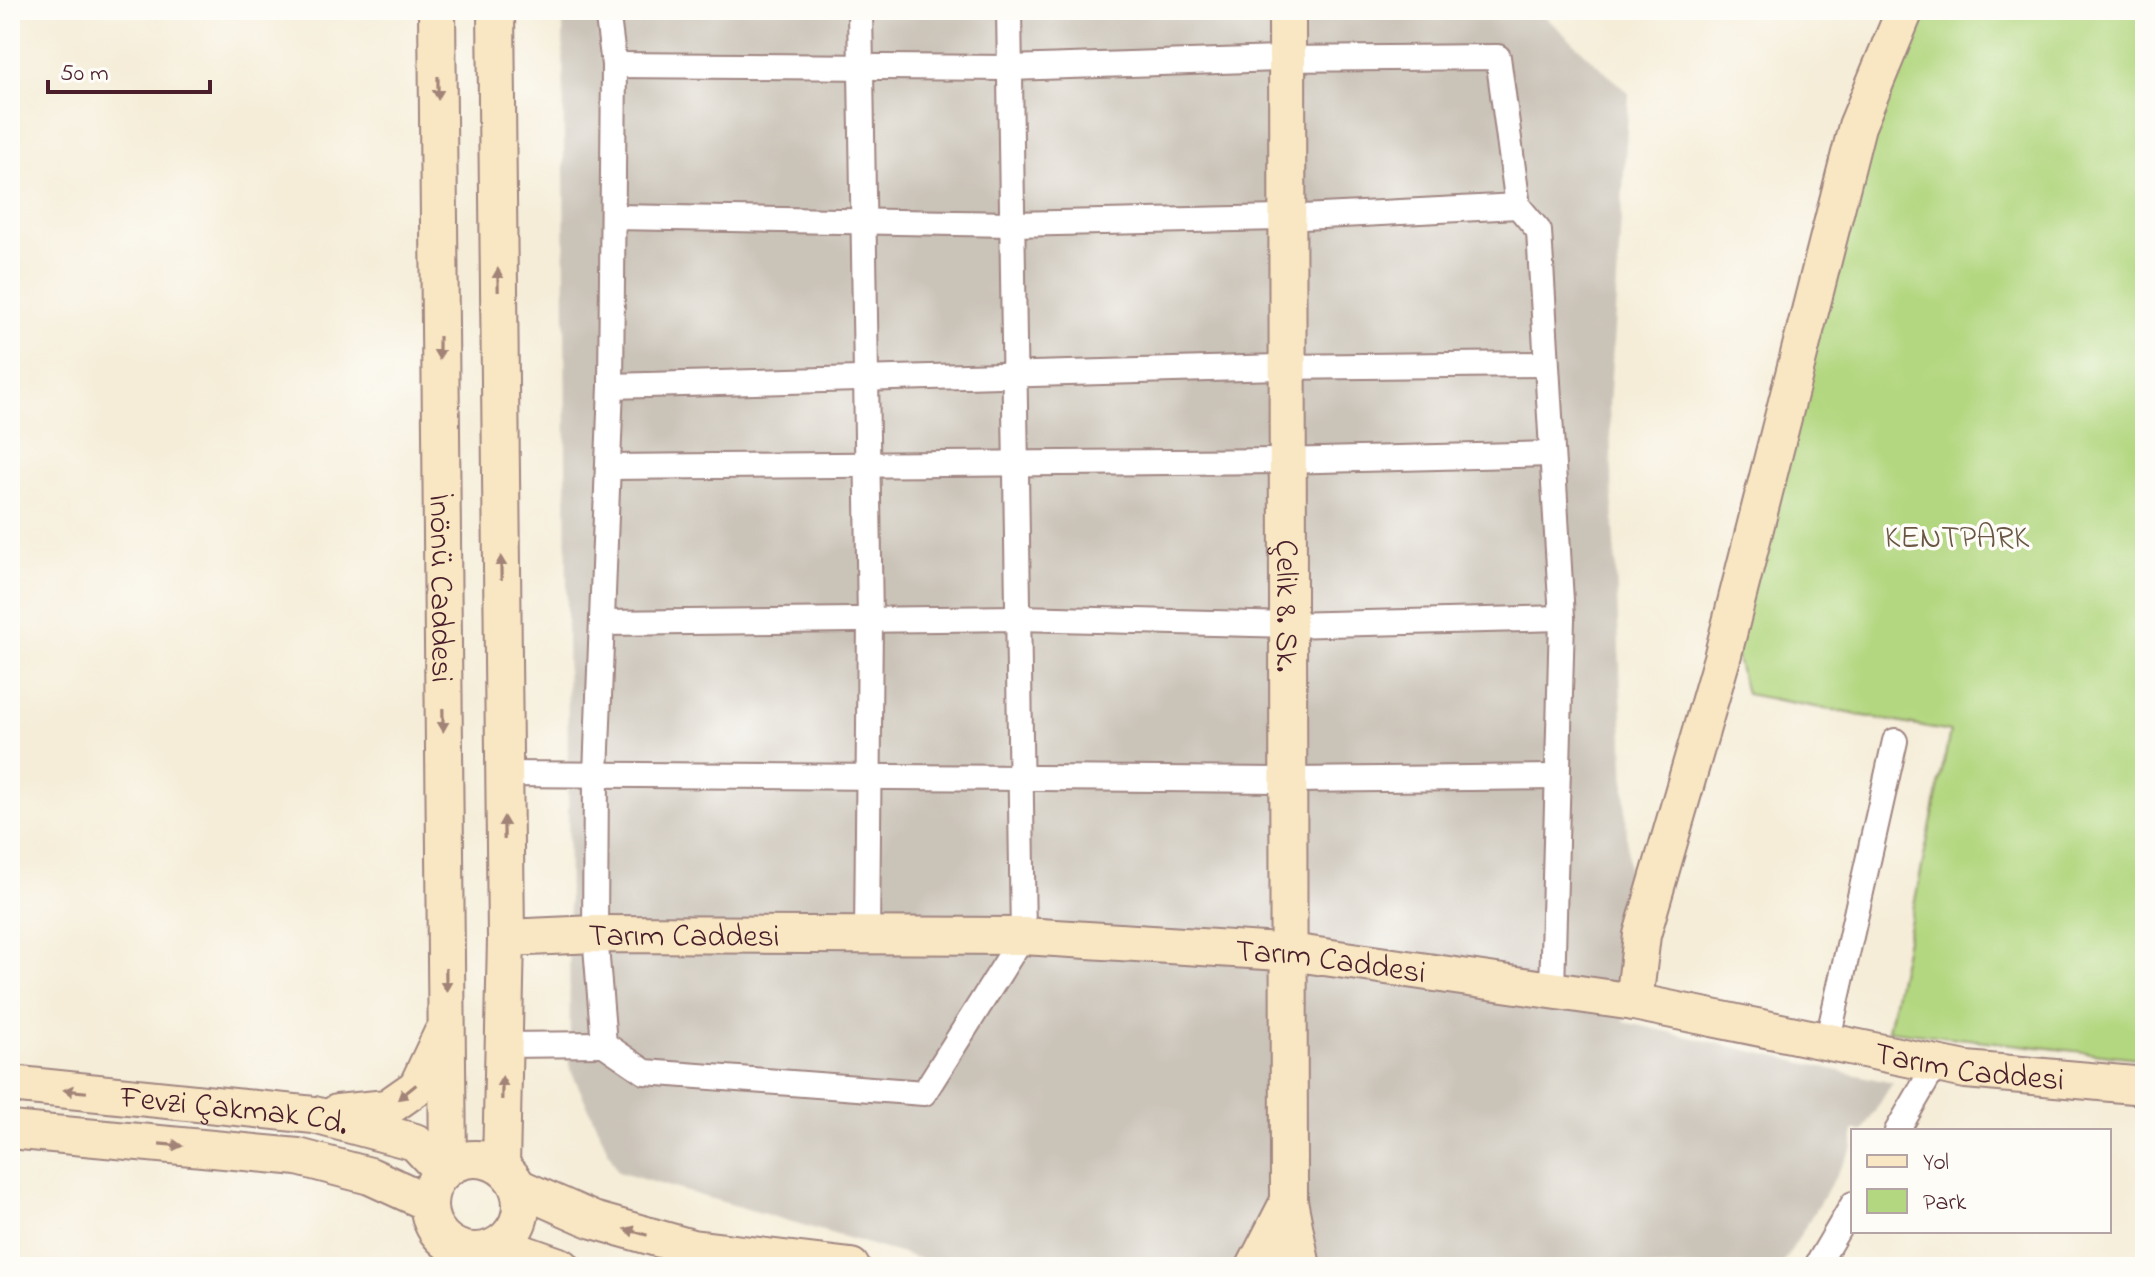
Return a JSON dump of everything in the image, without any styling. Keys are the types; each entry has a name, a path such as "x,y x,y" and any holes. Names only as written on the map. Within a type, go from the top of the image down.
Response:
{"street":[{"name":"İnönü Caddesi","path":"437,10 446,1026 440,1181"},
{"name":"İnönü Caddesi","path":"496,10 506,938 503,1045 509,1177"},
{"path":"604,1044 595,934 596,774 611,386 614,65 607,10"},
{"path":"860,10 861,222 869,464 867,937"},
{"path":"503,1045 604,1044 645,1072 766,1078 924,1093 1023,936 1009,10"},
{"name":"Çelik 8. Sk.","path":"1287,10 1289,1201 1302,1267"},
{"path":"1634,1002 1642,935 1722,658 1857,126 1905,10"},
{"path":"614,65 1010,68 1287,59 1498,57 1518,206 1539,231 1562,618 1552,990"},
{"path":"613,217 1013,224 1288,218 1518,206"},
{"path":"611,386 1288,367 1546,364"},
{"path":"608,467 1288,461 1550,454"},
{"path":"603,623 1019,618 1288,625 1562,618"},
{"path":"1827,1043 1895,741"},
{"path":"503,774 1288,780 1557,777"},
{"name":"Tarım Caddesi","path":"506,938 595,934 1023,936 1289,953 1634,1002 1966,1070 2145,1086"},
{"path":"314,1115 387,1108 417,1087 446,1026"},
{"path":"1898,1129 1936,1064"},
{"name":"Fevzi Çakmak Cd.","path":"10,1084 314,1115 415,1142 440,1181"},
{"name":"Fevzi Çakmak Cd.","path":"10,1130 298,1157 370,1176 440,1181"},
{"path":"562,1267 496,1253 463,1250 439,1252 430,1217 440,1181 474,1159 593,1220 692,1248 851,1267"},
{"path":"496,1253 517,1225 521,1213 509,1177"},
{"path":"1255,1267 1289,1201"},
{"path":"1816,1267 1851,1207"}],"shaded area":[{"path":"563,10 1538,10 1629,94 1609,406 1632,956 1624,1022 1892,1083 1864,1129 1851,1129 1851,1150 1781,1267 948,1267 618,1172 570,1068"}],"green space":[{"name":"KENTPARK","path":"1913,10 2145,10 2145,1059 1888,1030 1950,732 1746,694 1734,646 1874,102"}]}
